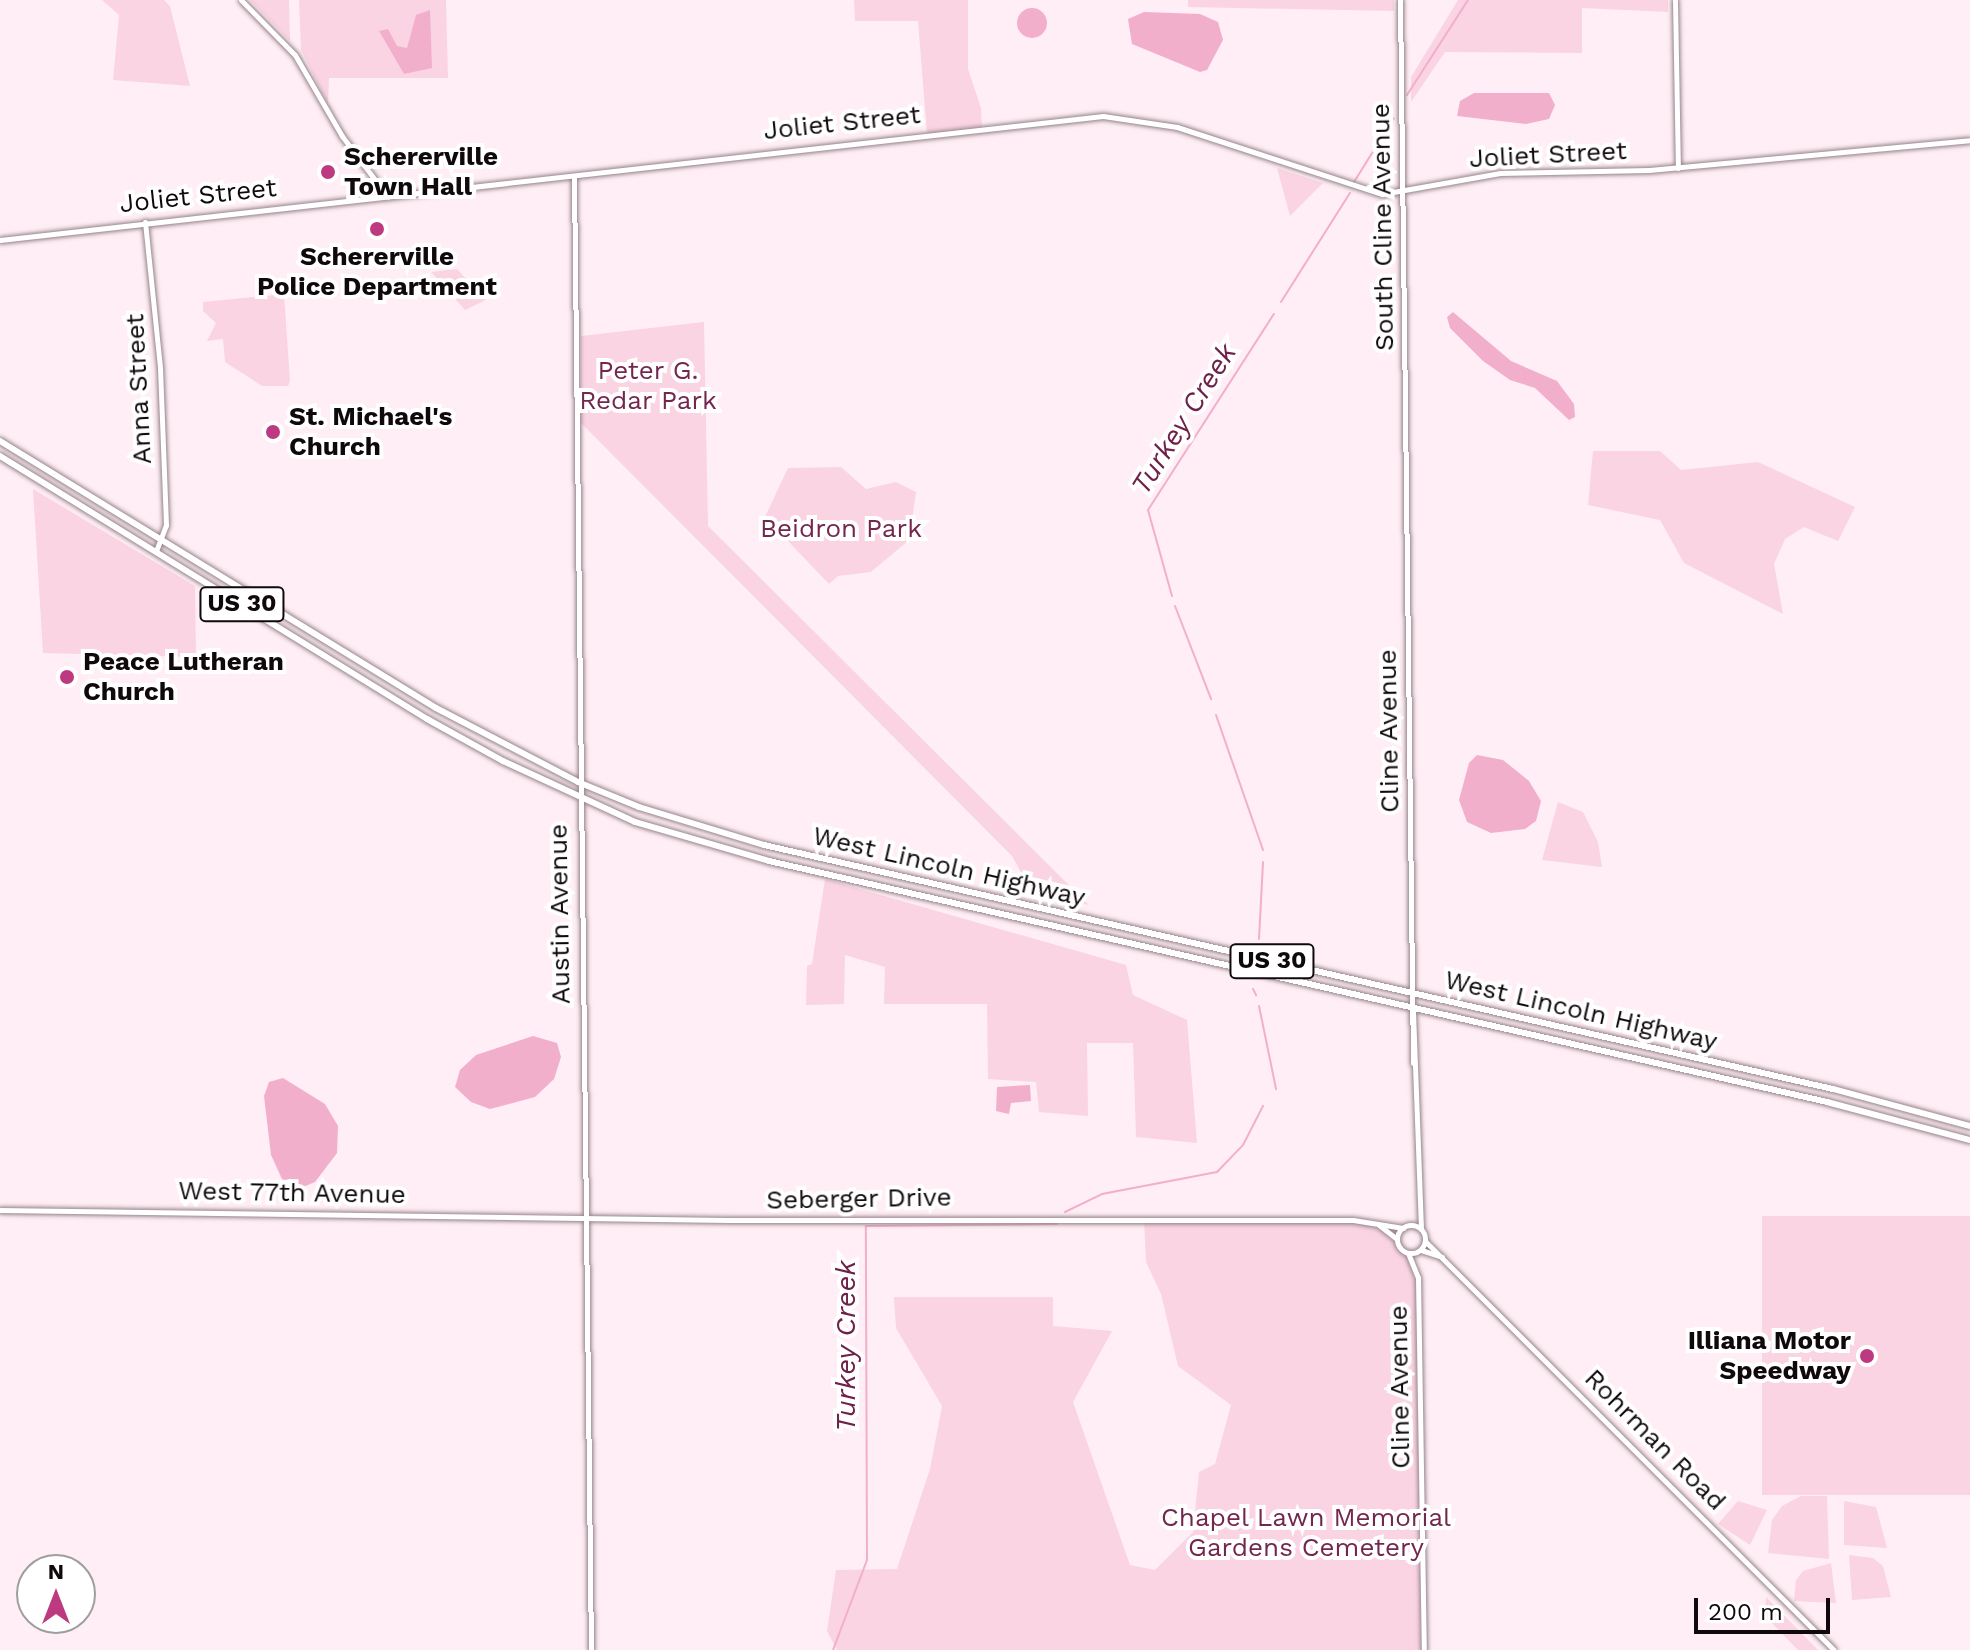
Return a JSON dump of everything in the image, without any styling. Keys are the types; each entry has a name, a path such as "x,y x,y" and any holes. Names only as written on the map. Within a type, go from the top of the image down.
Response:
{"main road":[{"name":"West Lincoln Highway","path":"0,441 436,708 578,782 764,845 1970,1126"},
{"name":"West Lincoln Highway","path":"0,456 427,719 635,822 755,857 1827,1102 1970,1140"}],"street":[{"path":"241,0 295,55 342,136 388,197"},
{"name":"South Cline Avenue","path":"1400,0 1405,453"},
{"path":"1675,0 1678,168"},
{"name":"Joliet Street","path":"0,240 574,178 787,148 1103,116 1177,127 1362,191 1402,192 1500,173 1678,168 1970,140"},
{"name":"Austin Avenue","path":"574,178 578,796 591,1650"},
{"name":"Anna Street","path":"145,222 160,368 162,538 156,551"},
{"name":"Cline Avenue","path":"1405,453 1413,1063 1417,1214 1421,1229"},
{"name":"West 77th Avenue","path":"0,1210 584,1215"},
{"path":"1397,1239 1417,1214"},
{"name":"Seberger Drive","path":"584,1215 1136,1219 1404,1227"},
{"path":"1378,1225 1397,1239 1408,1253 1420,1250 1425,1241 1421,1229 1404,1227"},
{"name":"Rohrman Road","path":"1425,1241 1447,1258 1834,1650"},
{"name":"Cline Avenue","path":"1420,1250 1416,1266 1424,1650"},
{"name":"Rohrman Road","path":"1420,1250 1447,1258"},
{"name":"Cline Avenue","path":"1408,1253 1416,1266"}],"green space":[{"path":"102,0 164,0 170,6 190,86 113,80 119,15"},
{"path":"250,0 289,0 290,41"},
{"path":"299,0 446,0 448,78 329,78 328,104 301,50"},
{"path":"854,0 968,0 968,69 981,108 982,128 927,134 918,21 855,21"},
{"path":"1188,0 1394,0 1394,11 1188,7"},
{"path":"1458,0 1668,0 1668,12 1582,8 1582,53 1445,52 1411,102 1411,77"},
{"path":"1277,168 1323,183 1290,216"},
{"path":"457,269 486,300 465,310 431,272"},
{"path":"284,294 290,381 288,386 262,386 225,362 223,339 207,341 216,323 203,311 203,302"},
{"name":"Peter G. Redar Park","path":"704,322 708,526 1089,905 1032,893 1012,856 580,422 581,336"},
{"path":"1593,451 1660,451 1681,470 1758,462 1855,507 1838,541 1804,527 1785,539 1774,564 1783,614 1684,563 1660,520 1588,505"},
{"name":"Beidron Park","path":"841,467 866,489 896,482 916,492 909,540 871,572 838,576 829,584 765,517 788,468"},
{"path":"33,489 195,586 196,657 43,653"},
{"path":"1558,802 1583,812 1598,842 1602,867 1542,860"},
{"path":"825,879 1126,965 1133,995 1187,1020 1197,1143 1136,1137 1133,1043 1087,1043 1088,1116 1039,1112 1036,1082 988,1079 987,1004 884,1004 885,967 845,955 844,1004 806,1005 807,966 812,964"},
{"name":"Illiana Motor Speedway","path":"1762,1216 1970,1216 1970,1495 1762,1495"},
{"name":"Chapel Lawn Memorial Gardens Cemetery","path":"1144,1221 1364,1223 1385,1232 1406,1255 1416,1283 1421,1650 837,1650 827,1631 836,1570 897,1569 930,1469 942,1406 896,1328 894,1297 1053,1297 1053,1326 1112,1331 1073,1402 1130,1565 1155,1570 1193,1532 1199,1472 1215,1464 1231,1405 1178,1366 1161,1294 1146,1262"},
{"path":"1801,1496 1827,1496 1829,1559 1768,1553 1772,1520 1782,1506"},
{"path":"1738,1501 1767,1510 1750,1545 1718,1524"},
{"path":"1844,1501 1876,1507 1887,1548 1844,1545"},
{"path":"1849,1555 1873,1558 1883,1566 1891,1597 1852,1600"},
{"path":"1831,1563 1836,1603 1794,1601 1796,1580 1803,1571"},
{"path":"1766,1597 1818,1650 1798,1650 1765,1616"}],"shaded area":[{"path":"1032,8 1043,12 1047,23 1043,34 1032,38 1021,34 1017,23 1021,12"},
{"path":"430,10 432,68 404,74 379,31 388,29 397,46 407,48 416,15"},
{"path":"1144,12 1200,14 1218,22 1223,40 1207,70 1200,72 1132,44 1128,19"},
{"path":"1474,93 1549,93 1555,105 1549,119 1526,124 1457,116 1460,101"},
{"path":"1453,312 1511,361 1557,381 1574,404 1575,417 1569,420 1535,388 1510,380 1483,361 1450,328 1447,317"},
{"path":"1477,755 1503,760 1529,781 1541,801 1536,821 1525,829 1491,833 1467,822 1459,800 1469,763"},
{"path":"533,1036 557,1043 561,1057 554,1079 535,1097 490,1109 471,1102 455,1087 460,1070 476,1055"},
{"path":"283,1078 325,1104 338,1126 337,1153 315,1182 303,1187 282,1179 271,1155 264,1096 269,1082"},
{"path":"1030,1085 1031,1101 1011,1103 1009,1114 996,1111 997,1087"}],"waterway":[{"name":"Turkey Creek","path":"1407,95 1468,0"},
{"name":"Turkey Creek","path":"1354,182 1394,118"},
{"name":"Turkey Creek","path":"1281,302 1350,193"},
{"name":"Turkey Creek","path":"1172,596 1148,510 1274,314"},
{"name":"Turkey Creek","path":"1175,606 1211,699"},
{"name":"Turkey Creek","path":"1216,715 1263,850"},
{"name":"Turkey Creek","path":"1259,939 1263,862"},
{"name":"Turkey Creek","path":"1253,989 1256,995"},
{"name":"Turkey Creek","path":"1259,1006 1276,1089"},
{"name":"Turkey Creek","path":"1065,1212 1102,1194 1217,1172 1243,1145 1263,1106"},
{"name":"Turkey Creek","path":"833,1650 867,1560 866,1226 1057,1224"}],"place":[{"name":"Schererville Town Hall","path":"328,172"},
{"name":"Schererville Police Department","path":"377,229"},
{"name":"St. Michael's Church","path":"273,432"},
{"name":"Peace Lutheran Church","path":"67,677"},
{"name":"Illiana Motor Speedway","path":"1867,1356"}]}
